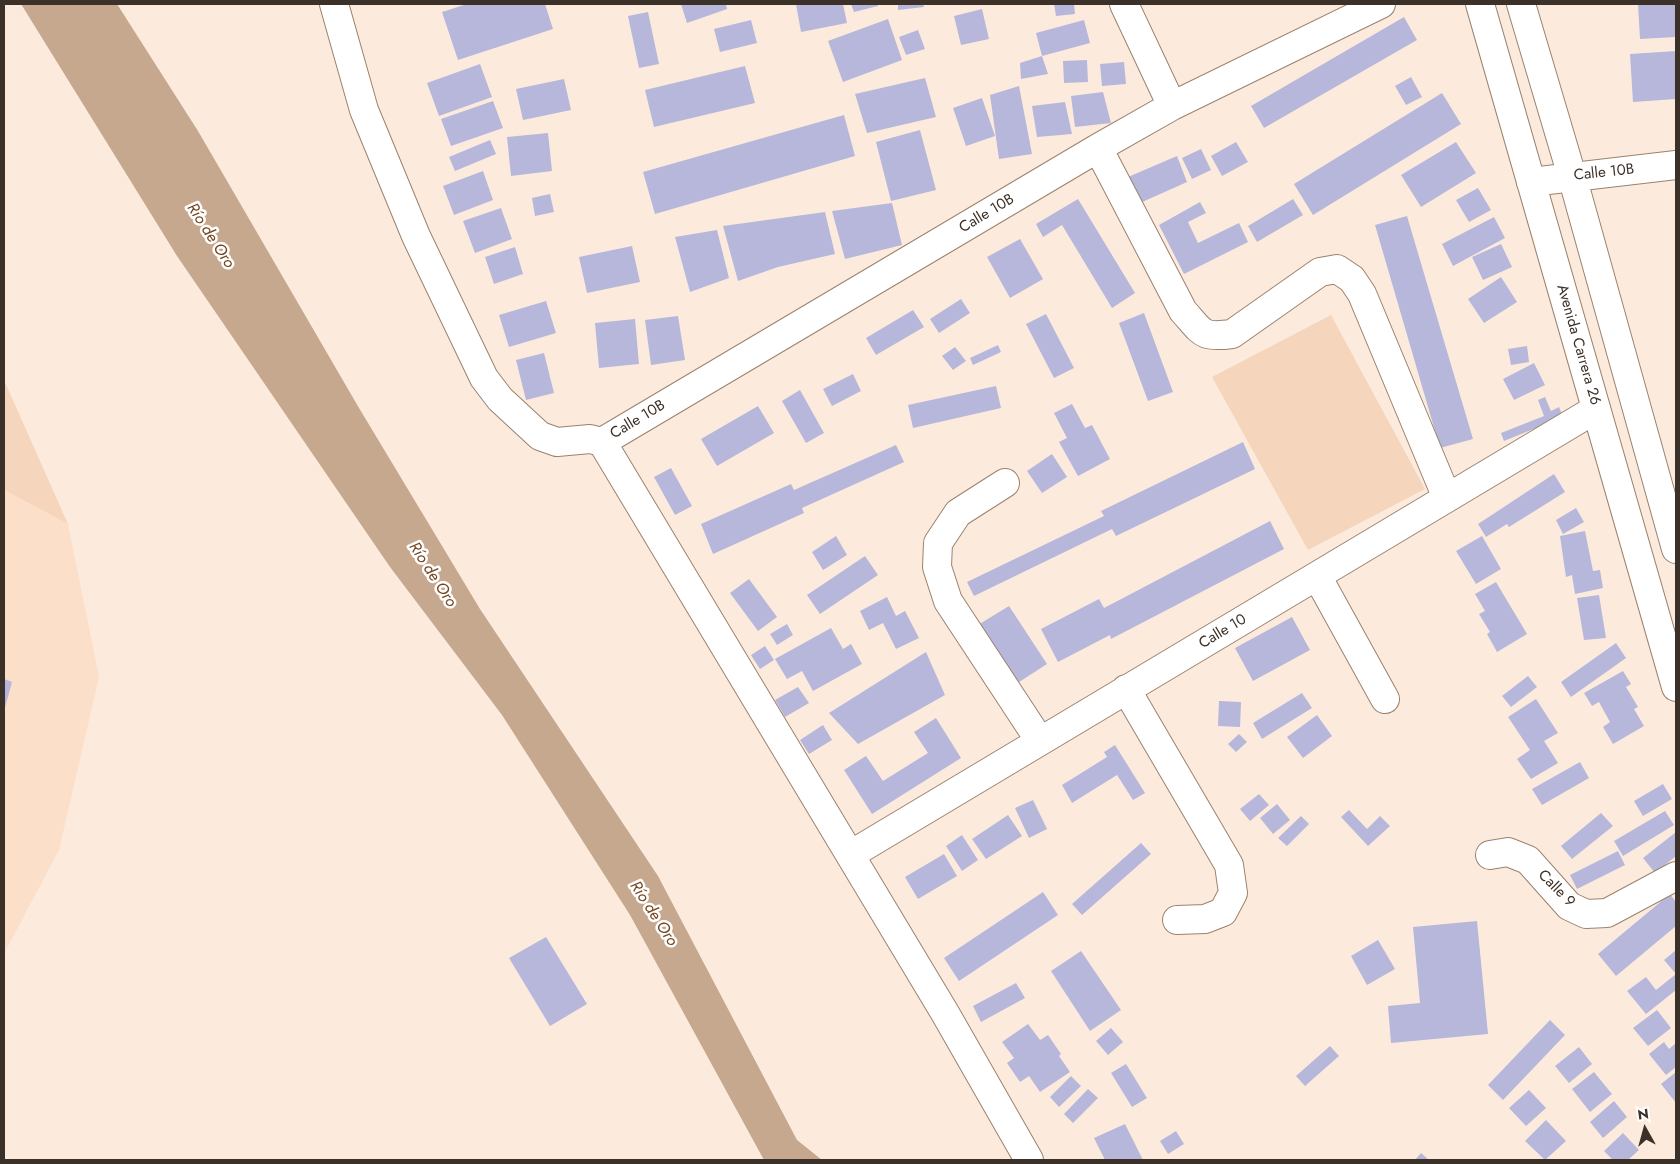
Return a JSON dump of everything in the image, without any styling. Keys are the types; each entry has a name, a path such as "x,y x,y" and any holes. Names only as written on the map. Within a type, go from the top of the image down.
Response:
{"street":[{"path":"334,4 364,110 416,236 484,378 500,399 540,436 556,442 590,439 602,442 945,1013 1029,1160"},
{"path":"1124,4 1172,106"},
{"name":"Calle 10B","path":"602,442 1172,106 1381,4"},
{"name":"Avenida Carrera 26","path":"1480,4 1676,687"},
{"path":"1521,4 1572,176 1676,549"},
{"path":"1098,148 1183,311 1203,334 1218,336 1232,334 1320,272 1337,269 1352,279 1362,294 1447,498"},
{"name":"Calle 10B","path":"1531,182 1676,165"},
{"name":"Calle 10","path":"850,854 1596,409"},
{"path":"1005,483 958,513 938,543 937,566 948,601 1040,741"},
{"path":"1316,576 1385,699"},
{"path":"1126,689 1228,864 1233,893 1223,912 1205,919 1177,920"},
{"name":"Calle 9","path":"1490,855 1508,852 1528,860 1569,906 1586,914 1607,913 1676,876"}],"shaded area":[{"path":"1331,315 1425,489 1308,550 1212,377"},
{"path":"4,380 68,524 4,490"},
{"path":"4,490 68,524 99,677 59,850 4,954"}],"water":[{"name":"Río de Oro","path":"21,4 117,4 198,131 359,408 480,609 658,876 797,1140 822,1160 764,1160 630,915 502,715 390,567 177,256"}],"building":[{"path":"467,4 545,4 553,29 458,60 442,12"},
{"path":"681,4 726,4 727,9 687,23"},
{"path":"796,4 843,4 847,23 801,32"},
{"path":"851,4 878,4 878,6 854,12"},
{"path":"898,4 923,4 924,7 898,10"},
{"path":"1054,4 1074,4 1075,14 1056,16"},
{"path":"1638,4 1676,4 1676,37 1640,39"},
{"path":"982,9 989,39 961,45 954,16"},
{"path":"648,12 659,64 639,68 628,16"},
{"path":"1404,17 1417,40 1264,128 1251,106"},
{"path":"888,19 902,60 843,82 828,41"},
{"path":"751,20 757,43 720,52 714,29"},
{"path":"1084,20 1090,43 1042,56 1036,33"},
{"path":"918,30 925,49 906,55 899,37"},
{"path":"1676,51 1676,99 1633,102 1630,54"},
{"path":"1042,56 1048,74 1021,79 1020,63"},
{"path":"1087,60 1088,82 1064,83 1063,61"},
{"path":"1124,62 1126,84 1102,86 1100,64"},
{"path":"480,64 492,97 439,116 427,83"},
{"path":"745,66 755,103 654,127 645,90"},
{"path":"1411,77 1422,97 1406,105 1395,86"},
{"path":"925,78 936,117 867,133 855,94"},
{"path":"564,79 571,110 523,120 516,89"},
{"path":"1019,86 1032,154 999,159 990,95"},
{"path":"1103,92 1111,123 1075,127 1071,96"},
{"path":"1442,93 1461,124 1313,215 1294,184"},
{"path":"982,98 995,136 966,146 953,108"},
{"path":"493,101 503,128 451,146 441,119"},
{"path":"1065,102 1072,134 1037,137 1032,106"},
{"path":"844,115 855,156 655,214 643,172"},
{"path":"920,130 936,190 891,201 876,142"},
{"path":"548,133 552,171 511,176 507,137"},
{"path":"490,140 496,154 455,171 449,157"},
{"path":"1236,142 1248,162 1222,176 1211,156"},
{"path":"1456,142 1476,173 1421,207 1401,175"},
{"path":"1201,149 1211,170 1192,179 1182,158"},
{"path":"1177,156 1187,182 1140,203 1128,177"},
{"path":"483,171 493,200 454,215 443,186"},
{"path":"1478,188 1491,210 1469,222 1456,200"},
{"path":"550,194 554,212 535,216 532,198"},
{"path":"1078,199 1135,293 1112,308 1062,225 1043,237 1036,224"},
{"path":"1293,199 1303,215 1257,242 1248,226"},
{"path":"1200,202 1206,213 1188,222 1198,243 1239,223 1248,242 1184,274 1159,225"},
{"path":"892,203 902,245 845,259 832,211"},
{"path":"501,208 512,239 475,253 463,221"},
{"path":"825,212 835,254 778,267 738,281 723,226"},
{"path":"1407,216 1473,439 1440,448 1375,225"},
{"path":"1494,217 1505,238 1453,266 1442,244"},
{"path":"717,230 729,278 690,292 675,237"},
{"path":"1020,239 1043,279 1010,298 987,257"},
{"path":"1501,244 1512,267 1483,280 1472,257"},
{"path":"632,246 640,282 587,293 579,257"},
{"path":"515,247 523,274 494,284 485,257"},
{"path":"1501,277 1517,302 1484,323 1468,299"},
{"path":"961,299 970,313 939,333 930,319"},
{"path":"546,301 556,333 509,347 499,315"},
{"path":"913,310 924,327 876,355 866,338"},
{"path":"1144,313 1173,392 1148,401 1119,323"},
{"path":"1046,314 1074,368 1054,378 1026,324"},
{"path":"678,316 685,360 651,365 645,320"},
{"path":"635,319 639,364 599,368 595,323"},
{"path":"998,345 1001,352 973,365 970,358"},
{"path":"1527,346 1529,362 1511,365 1508,349"},
{"path":"955,347 966,361 953,370 942,356"},
{"path":"544,353 554,393 526,400 516,360"},
{"path":"1534,363 1545,385 1514,400 1503,379"},
{"path":"853,374 861,391 832,406 823,389"},
{"path":"996,386 1001,408 913,428 908,405"},
{"path":"800,390 824,433 806,443 782,401"},
{"path":"1545,397 1551,411 1559,407 1563,417 1504,441 1501,433 1544,416 1538,400"},
{"path":"1072,404 1085,428 1092,425 1110,459 1078,476 1059,442 1067,438 1054,413"},
{"path":"758,406 774,433 717,466 701,439"},
{"path":"1243,442 1255,469 1116,536 1112,529 974,596 967,582 1104,516 1101,511"},
{"path":"896,445 904,462 802,508 804,513 713,554 701,524 791,484 794,490"},
{"path":"1052,454 1067,477 1042,493 1027,471"},
{"path":"671,468 692,506 675,515 654,477"},
{"path":"1554,474 1565,492 1509,527 1507,524 1486,537 1478,524"},
{"path":"1576,508 1584,522 1563,534 1556,520"},
{"path":"1270,521 1284,549 1111,639 1110,635 1058,662 1041,629 1099,599 1104,608"},
{"path":"1585,531 1593,571 1600,570 1603,588 1575,594 1572,575 1566,577 1560,536"},
{"path":"836,536 847,555 823,570 812,552"},
{"path":"1482,536 1501,569 1476,584 1456,551"},
{"path":"865,556 878,575 820,614 807,595"},
{"path":"749,579 777,617 758,631 730,593"},
{"path":"1496,582 1527,634 1497,652 1487,634 1490,632 1479,614 1485,611 1475,594"},
{"path":"1599,595 1606,638 1584,640 1577,598"},
{"path":"887,597 896,616 905,611 919,638 896,649 883,623 869,630 860,611"},
{"path":"1009,606 1047,664 1016,684 978,625"},
{"path":"1292,617 1310,650 1253,681 1235,648"},
{"path":"787,624 793,635 777,645 770,634"},
{"path":"831,628 843,649 851,644 862,664 813,691 802,671 787,679 775,659"},
{"path":"1616,643 1626,658 1571,697 1561,682"},
{"path":"765,646 774,660 760,669 751,655"},
{"path":"926,652 945,695 858,744 829,713"},
{"path":"1623,671 1631,684 1626,687 1638,707 1634,709 1644,726 1613,744 1603,727 1610,722 1599,702 1592,706 1584,693"},
{"path":"1528,676 1537,687 1511,707 1502,696"},
{"path":"4,679 12,682 4,711"},
{"path":"798,687 809,703 785,717 775,700"},
{"path":"1302,693 1312,708 1262,739 1253,723"},
{"path":"1536,699 1558,733 1544,741 1558,763 1531,779 1517,759 1530,750 1508,717"},
{"path":"1219,701 1241,702 1240,727 1218,726"},
{"path":"1317,715 1332,736 1303,758 1287,737"},
{"path":"936,718 961,758 872,814 844,770 866,756 883,781 928,753 914,732"},
{"path":"823,725 832,740 809,754 800,740"},
{"path":"1239,734 1247,742 1236,752 1228,744"},
{"path":"1115,745 1145,793 1133,800 1117,775 1072,803 1062,785 1107,757 1104,752"},
{"path":"1580,762 1589,778 1542,805 1532,789"},
{"path":"1663,784 1672,799 1643,816 1634,801"},
{"path":"1259,794 1269,805 1250,821 1240,809"},
{"path":"1033,800 1047,829 1029,838 1015,808"},
{"path":"1277,804 1290,820 1273,834 1260,818"},
{"path":"1349,810 1367,829 1380,816 1390,826 1368,846 1341,817"},
{"path":"1665,811 1674,825 1623,856 1614,841"},
{"path":"1601,813 1613,826 1572,859 1561,846"},
{"path":"1008,815 1022,836 986,859 972,839"},
{"path":"1301,816 1309,824 1287,846 1278,838"},
{"path":"1676,832 1676,856 1655,873 1643,858"},
{"path":"962,835 978,860 962,871 946,846"},
{"path":"1141,843 1151,854 1082,915 1072,904"},
{"path":"1618,851 1625,865 1577,889 1570,875"},
{"path":"944,854 957,876 918,899 905,877"},
{"path":"1043,892 1058,915 959,981 944,958"},
{"path":"1670,894 1676,902 1676,926 1616,976 1598,954"},
{"path":"1477,921 1488,1034 1391,1043 1388,1006 1420,1003 1413,927"},
{"path":"546,937 587,1004 550,1026 509,958"},
{"path":"1378,940 1395,969 1367,985 1351,956"},
{"path":"1676,950 1676,974 1664,960"},
{"path":"1081,951 1121,1010 1090,1031 1051,971"},
{"path":"1676,974 1676,990 1646,1014 1627,991 1646,977 1656,990"},
{"path":"1016,983 1025,998 981,1022 973,1006"},
{"path":"1657,1010 1671,1028 1648,1046 1633,1028"},
{"path":"1550,1020 1565,1035 1503,1100 1488,1085"},
{"path":"1028,1024 1040,1040 1048,1035 1070,1072 1040,1092 1029,1076 1020,1082 1007,1063 1014,1058 1002,1042"},
{"path":"1111,1028 1123,1042 1108,1055 1096,1041"},
{"path":"1664,1042 1669,1049 1676,1043 1676,1067 1666,1075 1649,1054"},
{"path":"1330,1046 1339,1056 1305,1086 1296,1076"},
{"path":"1579,1047 1592,1064 1569,1083 1555,1066"},
{"path":"1126,1064 1147,1098 1132,1107 1111,1073"},
{"path":"1594,1072 1612,1094 1590,1112 1572,1089"},
{"path":"1676,1072 1676,1103 1661,1084"},
{"path":"1071,1076 1081,1086 1059,1107 1050,1097"},
{"path":"1088,1089 1098,1098 1073,1123 1064,1114"},
{"path":"1529,1090 1546,1108 1526,1126 1509,1108"},
{"path":"1614,1101 1627,1117 1603,1138 1590,1122"},
{"path":"1546,1120 1566,1141 1545,1160 1525,1141"},
{"path":"1125,1124 1143,1160 1105,1160 1094,1138"},
{"path":"1176,1131 1184,1144 1168,1154 1160,1141"},
{"path":"1623,1133 1639,1150 1628,1160 1613,1160 1604,1151"},
{"path":"1421,1153 1429,1160 1415,1160"}]}
